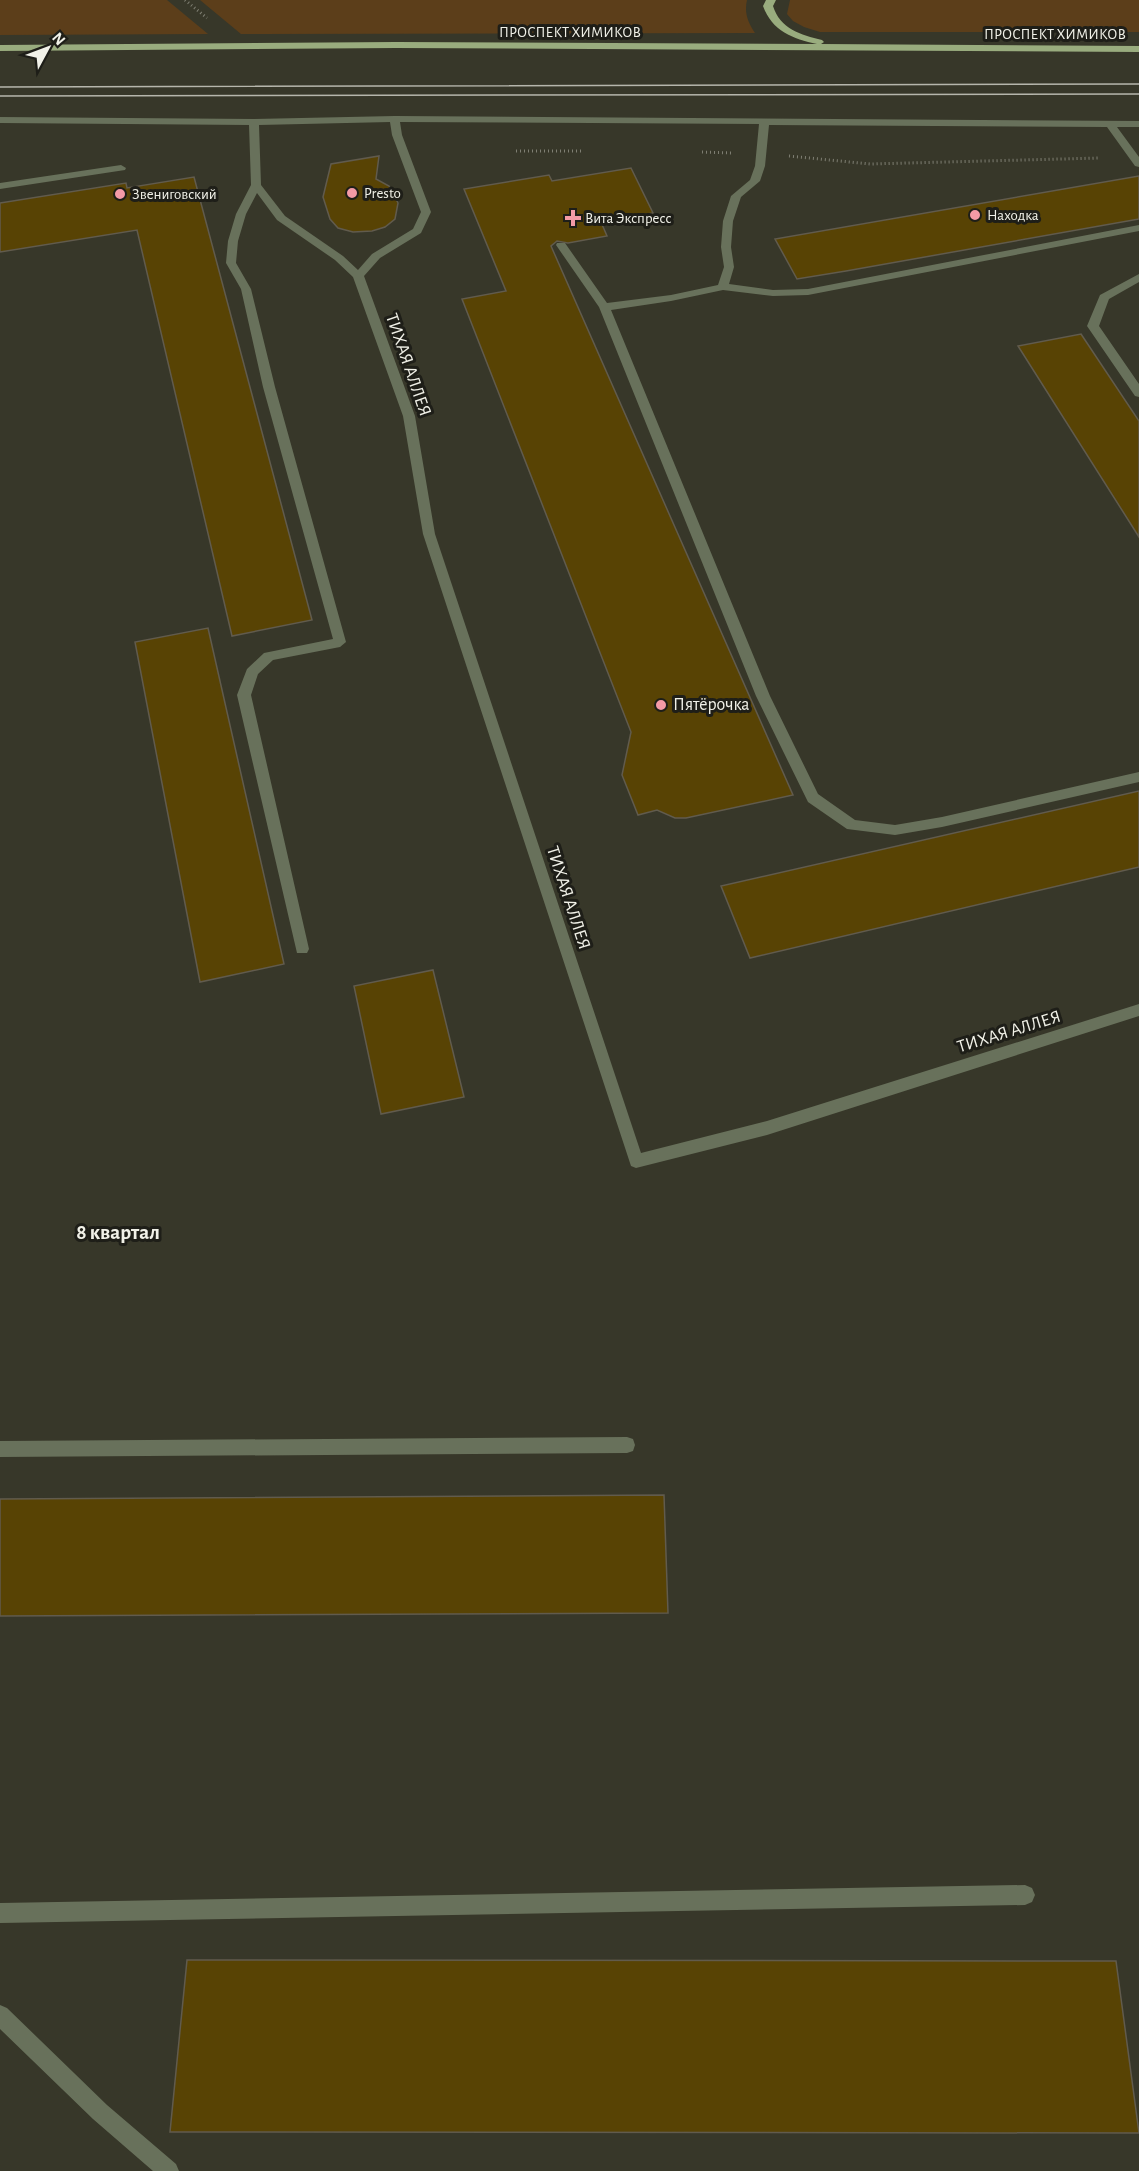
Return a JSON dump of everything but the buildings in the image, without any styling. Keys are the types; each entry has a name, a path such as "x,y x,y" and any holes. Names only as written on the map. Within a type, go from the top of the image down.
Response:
{"main road":[{"path":"771,0 768,6 771,18 786,31 801,38 851,49"},
{"name":"ПРОСПЕКТ ХИМИКОВ","path":"0,48 408,45 1139,49"}],"lane":[{"path":"358,276 376,256 417,231 426,212 397,135 395,119"},
{"path":"0,120 254,122 395,119 1139,124"},
{"path":"254,122 256,185 242,214 233,241 231,263 246,289 269,387 340,642 269,656 252,672 244,695 302,949"},
{"path":"723,287 729,267 726,248 728,221 736,196 755,181 761,154 764,122"},
{"path":"1110,124 1137,160"},
{"path":"0,186 121,168"},
{"name":"ТИХАЯ АЛЛЕЯ","path":"256,185 281,218 339,258 358,276 409,416 429,534 636,1161 767,1128 1139,1010"},
{"path":"604,307 671,298 723,287 774,293 808,292 1139,228"},
{"path":"561,245 604,307 763,696 813,798 852,825 895,830 942,822 1139,777"},
{"path":"1139,277 1104,297 1093,326 1139,393"},
{"path":"0,1449 627,1445"},
{"path":"0,1913 1025,1895"},
{"path":"0,2015 100,2112 169,2171"}],"path":[{"path":"506,150 586,151"},
{"path":"701,152 761,154 870,164 1137,160"}],"shaded area":[{"path":"0,0 167,0 208,34 0,35"},
{"path":"200,0 747,0 747,17 755,33 241,34"},
{"path":"790,0 1139,0 1139,32 820,32 793,21 787,14"}],"tram line":[{"path":"0,87 1139,84"},
{"path":"0,96 1139,94"}],"place":[{"name":"Presto","path":"352,193"},
{"name":"Звениговский","path":"120,194"},
{"name":"Находка","path":"975,215"},
{"name":"Вита Экспресс","path":"573,218"},
{"name":"Пятёрочка","path":"661,705"}],"district":[{"name":"8 квартал","path":"118,1232"}]}
